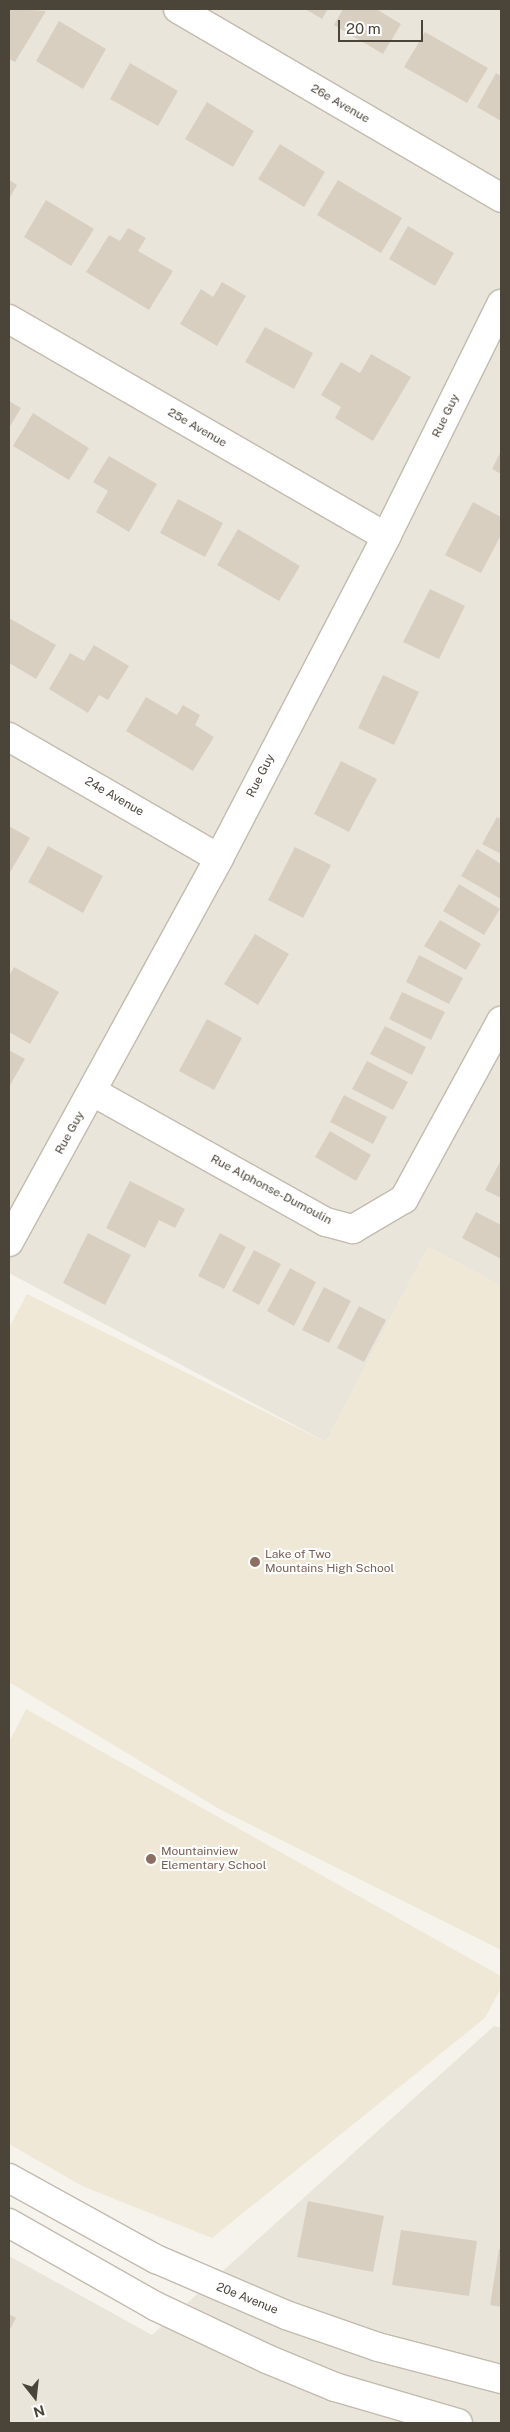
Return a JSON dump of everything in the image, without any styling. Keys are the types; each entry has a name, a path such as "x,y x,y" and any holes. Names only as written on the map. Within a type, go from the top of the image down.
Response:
{"street":[{"name":"26e Avenue","path":"178,9 501,198"},
{"name":"Rue Guy","path":"9,1242 93,1092 219,858 386,537 501,304"},
{"name":"25e Avenue","path":"9,319 386,537"},
{"name":"24e Avenue","path":"9,737 219,858"},
{"name":"Rue Alphonse-Dumoulin","path":"93,1092 326,1222 353,1229 404,1199 501,1021"},
{"name":"20e Avenue","path":"9,2178 90,2226 156,2259 286,2315 378,2347 501,2380"},
{"path":"9,2223 154,2306 267,2359 335,2387 458,2423"}],"shaded area":[{"path":"9,9 501,9 501,1286 428,1247 326,1442 9,1273"},
{"name":"Lake of Two Mountains High School","path":"428,1247 501,1286 501,1950 221,1810 9,1682 9,1328 27,1294 326,1442"},
{"name":"Mountainview Elementary School","path":"26,1709 501,1976 501,1988 485,2018 212,2238 82,2186 9,2144 9,1742"},
{"path":"494,2026 501,2028 501,2423 9,2423 9,2256 152,2335"}],"building":[{"path":"9,9 46,11 15,62 9,59"},
{"path":"305,9 328,9 322,19"},
{"path":"343,9 376,9 401,24 383,54 334,25"},
{"path":"59,21 106,49 83,89 36,61"},
{"path":"425,32 488,68 467,103 404,67"},
{"path":"130,63 178,91 158,126 110,99"},
{"path":"496,73 501,76 501,121 477,107"},
{"path":"207,102 254,131 233,167 185,139"},
{"path":"280,144 325,172 304,207 258,179"},
{"path":"9,180 17,185 9,199"},
{"path":"338,180 402,218 381,253 317,215"},
{"path":"46,200 94,229 71,266 24,237"},
{"path":"408,226 454,253 435,286 389,259"},
{"path":"128,228 146,238 138,251 173,271 149,310 86,272 109,235 120,241"},
{"path":"222,282 246,296 217,346 180,324 201,289 213,297"},
{"path":"265,327 313,353 294,389 245,362"},
{"path":"371,354 411,377 373,441 335,418 341,407 321,395 341,362 360,373"},
{"path":"9,401 21,408 9,428"},
{"path":"33,413 89,448 69,480 13,446"},
{"path":"501,451 501,474 492,469"},
{"path":"109,456 157,484 129,532 96,512 108,491 93,482"},
{"path":"178,499 223,523 205,557 160,533"},
{"path":"473,502 501,517 501,535 481,573 445,555"},
{"path":"238,529 300,566 279,601 217,565"},
{"path":"430,589 465,606 439,659 403,642"},
{"path":"9,618 56,645 36,679 9,663"},
{"path":"94,645 129,666 108,700 99,695 88,713 49,689 70,653 84,661"},
{"path":"383,675 419,692 394,745 358,728"},
{"path":"146,697 177,715 183,705 200,715 195,725 214,737 193,771 126,731"},
{"path":"341,761 377,779 349,832 314,814"},
{"path":"497,817 501,819 501,854 482,844"},
{"path":"9,826 30,838 9,874"},
{"path":"48,846 103,876 83,913 28,882"},
{"path":"295,847 331,865 303,918 268,900"},
{"path":"477,849 501,864 501,899 461,876"},
{"path":"459,884 500,909 484,935 443,911"},
{"path":"440,920 481,944 466,970 424,946"},
{"path":"255,934 289,954 258,1005 224,984"},
{"path":"419,955 463,978 449,1004 406,982"},
{"path":"14,967 59,992 30,1044 9,1032 9,976"},
{"path":"402,992 445,1012 431,1040 389,1019"},
{"path":"207,1019 242,1038 214,1090 179,1071"},
{"path":"385,1026 426,1047 412,1075 370,1054"},
{"path":"9,1050 25,1059 9,1087"},
{"path":"367,1061 408,1082 393,1110 352,1089"},
{"path":"344,1095 387,1117 373,1144 330,1122"},
{"path":"330,1131 371,1155 356,1181 315,1157"},
{"path":"501,1160 501,1198 485,1190"},
{"path":"130,1181 185,1209 175,1228 159,1220 145,1248 106,1228"},
{"path":"476,1212 501,1225 501,1259 462,1238"},
{"path":"88,1233 131,1255 105,1305 63,1283"},
{"path":"220,1233 246,1247 224,1289 198,1276"},
{"path":"254,1250 281,1264 259,1305 232,1291"},
{"path":"290,1268 316,1282 294,1326 267,1311"},
{"path":"324,1287 351,1301 329,1343 302,1330"},
{"path":"359,1306 386,1320 364,1362 337,1348"},
{"path":"308,2201 384,2216 373,2272 297,2257"},
{"path":"401,2230 477,2241 469,2296 392,2285"},
{"path":"499,2249 501,2250 501,2307 490,2305"},
{"path":"9,2314 16,2318 9,2331"}],"place":[{"name":"Lake of Two Mountains High School","path":"255,1562"},
{"name":"Mountainview Elementary School","path":"151,1859"}]}
